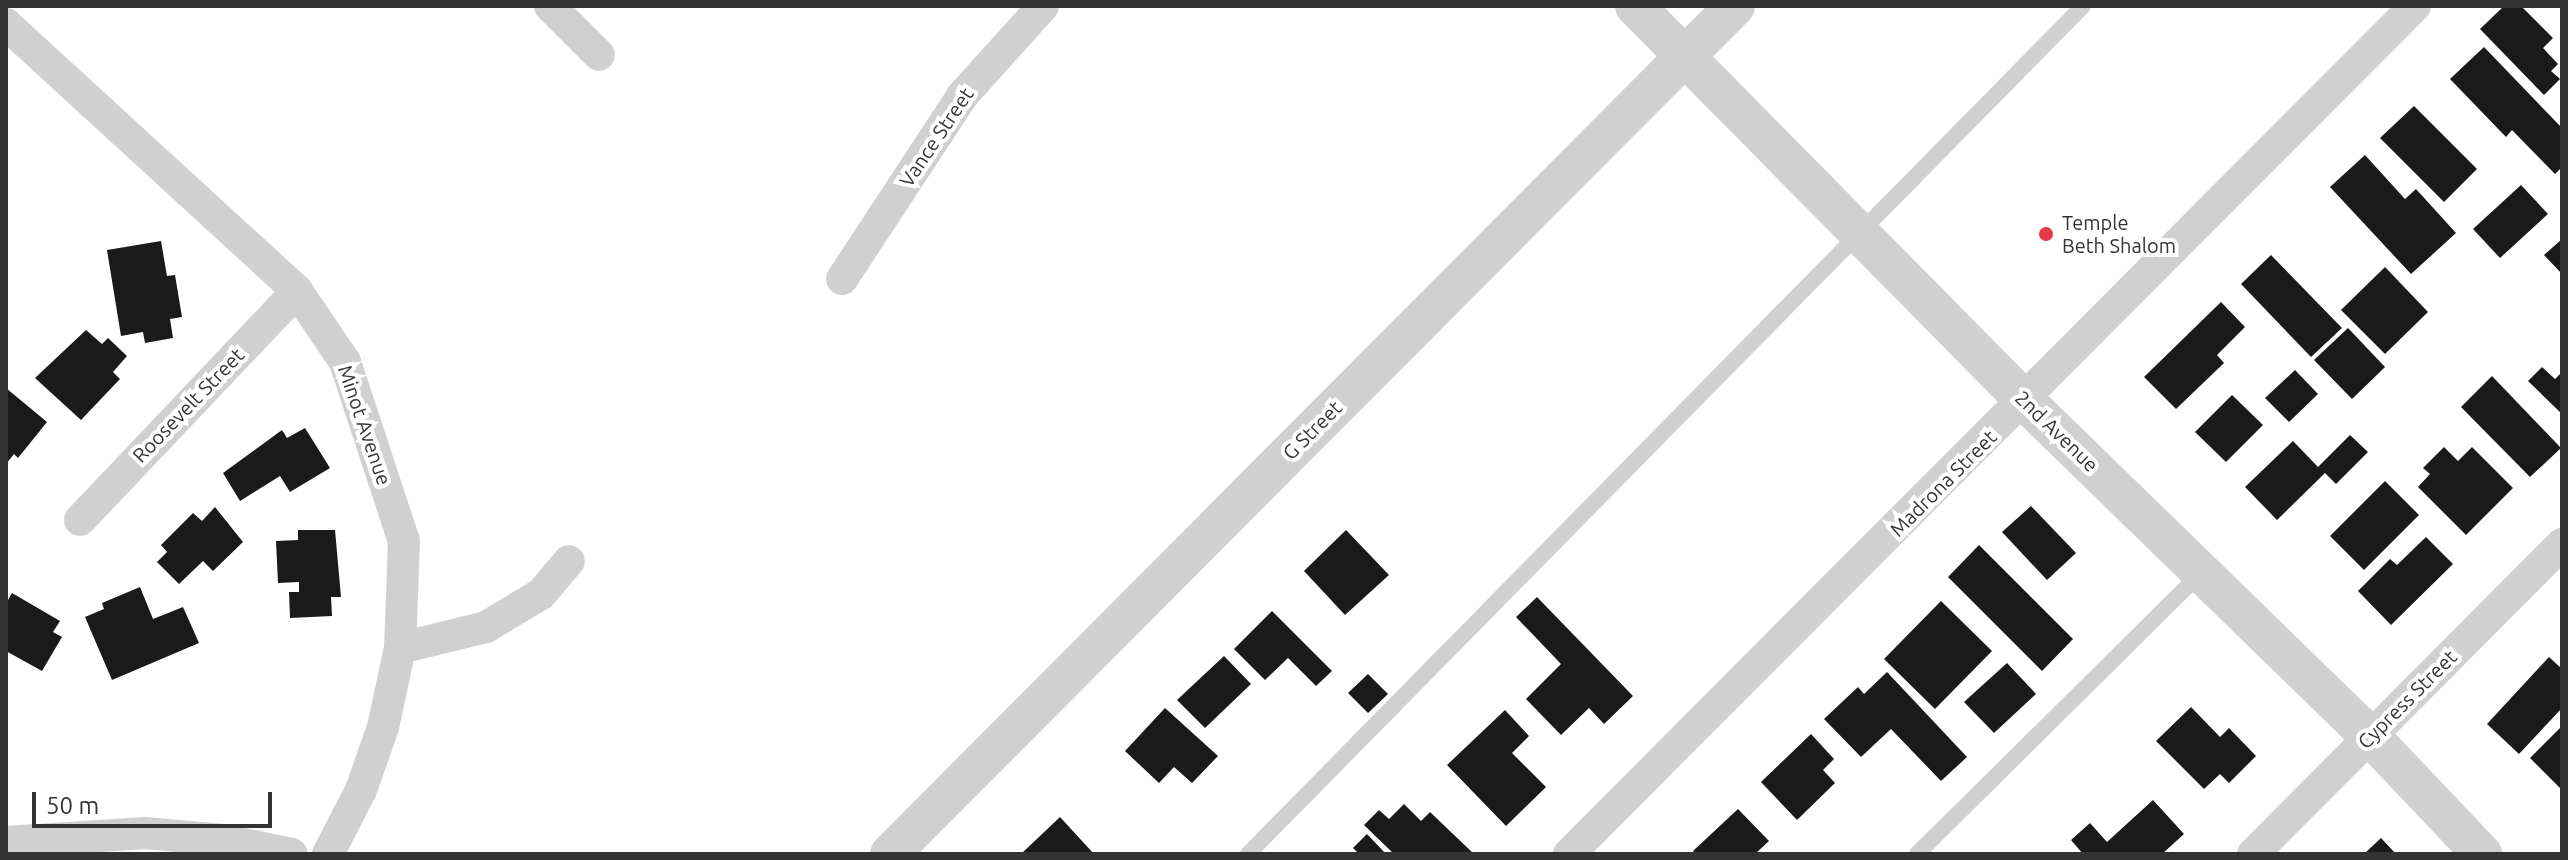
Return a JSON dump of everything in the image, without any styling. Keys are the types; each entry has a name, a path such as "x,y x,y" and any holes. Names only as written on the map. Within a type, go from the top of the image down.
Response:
{"street":[{"path":"550,6 599,55"},
{"name":"Vance Street","path":"842,279 962,96 1043,6"},
{"name":"2nd Avenue","path":"1635,6 2025,401 2370,736 2482,854"},
{"name":"G Street","path":"890,854 1735,6"},
{"name":"Madrona Street","path":"1569,854 2025,401 2415,6"},
{"name":"Minot Avenue","path":"6,24 297,291 345,362 404,541 400,648 383,727 361,790 328,854"},
{"name":"Roosevelt Street","path":"80,520 297,291"},
{"name":"Cypress Street","path":"2253,854 2562,544"},
{"path":"400,648 486,627 541,594 569,561"},
{"path":"6,842 134,833 224,840 292,854"}],"lane":[{"path":"1248,854 2083,6"},
{"path":"1917,854 2202,572"}],"building":[{"path":"2504,6 2521,6 2553,38 2543,48 2558,64 2551,71 2560,79 2544,95 2480,29"},
{"path":"2484,47 2562,128 2562,167 2555,174 2512,130 2506,137 2450,79"},
{"path":"2414,106 2477,169 2444,202 2380,138"},
{"path":"2365,155 2405,199 2416,189 2456,233 2411,274 2330,187"},
{"path":"2521,185 2548,214 2500,258 2473,229"},
{"path":"2562,239 2562,274 2544,255"},
{"path":"161,241 167,276 175,275 182,317 170,319 173,338 145,343 143,332 121,336 107,250"},
{"path":"2271,255 2342,328 2311,357 2241,284"},
{"path":"2385,267 2428,312 2385,354 2341,310"},
{"path":"2221,302 2245,327 2217,355 2224,363 2176,409 2144,377"},
{"path":"2348,328 2385,367 2352,399 2314,360"},
{"path":"86,330 102,344 108,338 127,356 113,372 120,379 81,420 35,378"},
{"path":"2542,367 2555,379 2562,372 2562,414 2528,381"},
{"path":"2295,370 2318,394 2289,422 2265,398"},
{"path":"2492,376 2561,448 2530,477 2461,407"},
{"path":"6,388 47,422 18,458 14,454 6,464"},
{"path":"2232,395 2263,425 2226,462 2195,432"},
{"path":"305,428 330,468 290,492 280,476 240,501 223,473 282,430 287,438"},
{"path":"2350,435 2368,452 2336,484 2325,473 2277,520 2245,487 2293,441 2318,467"},
{"path":"2444,447 2458,461 2472,447 2513,488 2466,535 2418,487 2430,474 2423,468"},
{"path":"2385,481 2419,515 2364,570 2330,536"},
{"path":"2031,506 2076,553 2047,580 2002,532"},
{"path":"215,507 243,542 213,571 203,561 179,584 157,562 167,552 161,545 193,513 202,521"},
{"path":"298,530 335,530 341,597 331,597 332,616 290,618 289,592 299,592 299,582 278,583 276,541 298,540"},
{"path":"1346,530 1389,575 1345,615 1304,571"},
{"path":"2426,537 2453,564 2391,625 2358,591 2390,559 2397,565"},
{"path":"1979,545 2073,639 2042,671 1948,577"},
{"path":"140,587 153,619 183,607 199,643 112,680 85,617 104,609 102,603"},
{"path":"12,593 60,621 53,632 62,637 42,671 6,651 6,597 8,600"},
{"path":"1537,597 1633,696 1604,724 1589,708 1561,735 1526,699 1561,664 1516,617"},
{"path":"1941,601 1992,651 1935,709 1884,659"},
{"path":"1272,611 1332,671 1316,686 1288,658 1265,680 1234,649"},
{"path":"1224,656 1251,684 1205,728 1177,700"},
{"path":"2549,657 2562,669 2562,708 2519,754 2487,724"},
{"path":"2007,663 2036,694 1994,733 1964,702"},
{"path":"1887,672 1967,757 1941,781 1891,729 1861,757 1824,719 1858,687 1864,694"},
{"path":"1368,674 1388,694 1368,713 1348,693"},
{"path":"2191,707 2220,737 2229,728 2256,756 2229,783 2220,774 2204,789 2156,741"},
{"path":"1165,708 1218,756 1192,783 1174,767 1159,783 1125,751"},
{"path":"1505,710 1529,736 1512,753 1546,787 1506,826 1447,765"},
{"path":"2562,726 2562,790 2530,758"},
{"path":"1811,734 1834,759 1823,770 1835,783 1797,820 1761,782"},
{"path":"2153,800 2184,834 2162,854 2083,854 2071,840 2090,823 2107,842"},
{"path":"1404,804 1421,821 1430,812 1474,854 1394,854 1364,825 1379,810 1389,819"},
{"path":"1738,809 1769,841 1755,854 1696,854 1693,851"},
{"path":"1060,817 1094,854 1021,854"},
{"path":"1367,834 1386,854 1359,854 1353,848"},
{"path":"2381,838 2396,854 2364,854"}],"place":[{"name":"Temple Beth Shalom","path":"2046,234"}]}
